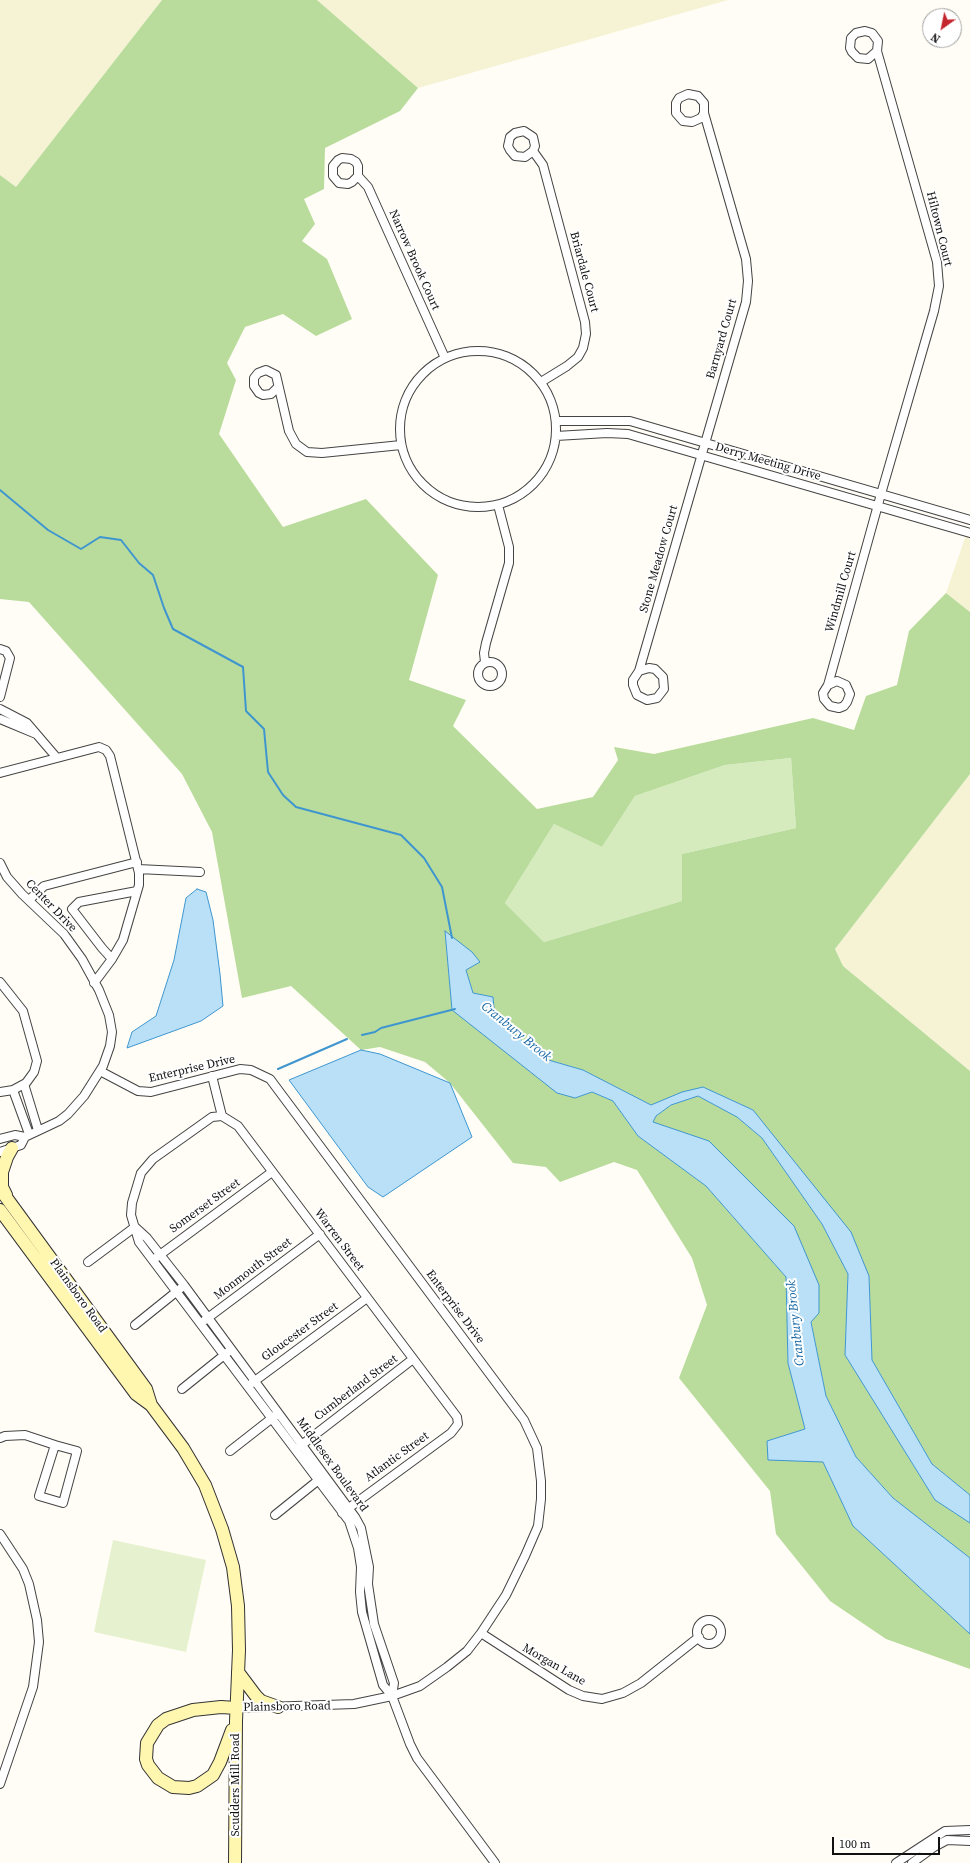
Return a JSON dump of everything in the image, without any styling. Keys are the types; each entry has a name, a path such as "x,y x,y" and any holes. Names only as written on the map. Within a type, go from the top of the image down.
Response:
{"street":[{"name":"Hiltown Court","path":"877,51 937,262 939,286 934,311 878,506"},
{"name":"Barnyard Court","path":"701,455 746,302 748,281 746,259 704,113"},
{"name":"Briardale Court","path":"533,151 542,165 585,322 586,334 583,348 578,357 567,366 541,382"},
{"name":"Narrow Brook Court","path":"358,176 368,187 445,358"},
{"path":"486,351 507,356 526,367 541,382 551,401 556,422 556,436 550,459 538,480 520,495 498,505 472,507 448,502 426,488 410,468 401,445 399,424 403,403 413,384 427,369 445,358 465,352 486,351"},
{"path":"278,387 289,432 296,444 307,452 322,453 401,445"},
{"name":"Derry Meeting Drive","path":"556,422 630,421 970,520"},
{"name":"Derry Meeting Drive","path":"556,436 607,433 628,434 970,533"},
{"name":"Stone Meadow Court","path":"639,671 701,455"},
{"path":"486,662 484,653 486,643 509,563 509,546 498,505"},
{"name":"Windmill Court","path":"828,685 878,506"},
{"path":"0,649 6,652 10,658 0,697"},
{"path":"0,709 27,723 57,758"},
{"path":"0,719 37,734"},
{"path":"0,773 99,747 106,750 110,756 137,865 139,885 123,940 112,959 94,983"},
{"name":"Center Drive","path":"0,863 7,877 64,934 82,959 108,1015 112,1032 110,1046 100,1071 84,1096 68,1114 59,1121 27,1136 21,1145 0,1152"},
{"path":"29,900 44,886 137,865 200,872"},
{"path":"112,959 72,909 79,902 137,891"},
{"path":"0,982 23,1011 37,1061 34,1072 24,1084 13,1090 0,1092"},
{"name":"Enterprise Drive","path":"100,1071 138,1090 151,1092 240,1069 251,1070 270,1079 524,1420 537,1448 541,1499 538,1526 525,1556 506,1595 481,1633 467,1651 448,1667 420,1686 392,1696"},
{"path":"88,1262 135,1227 131,1215 132,1203 141,1173 153,1159 212,1117 222,1116 212,1076"},
{"path":"24,1084 38,1130"},
{"path":"13,1090 27,1136"},
{"name":"Warren Street","path":"222,1116 238,1126 457,1417"},
{"name":"Center Drive","path":"0,1140 15,1135 27,1136"},
{"path":"11,1203 2,1187 2,1172 12,1148"},
{"name":"Somerset Street","path":"157,1257 272,1172"},
{"name":"Plainsboro Road","path":"0,1189 146,1389 151,1405"},
{"name":"Plainsboro Road","path":"1,1213 136,1394 151,1405 183,1448 205,1485 222,1529 233,1567 238,1606 238,1672 236,1708 354,1704 392,1696"},
{"name":"Middlesex Boulevard","path":"135,1227 181,1288 208,1318 256,1380 302,1444 342,1513 349,1521 358,1548 361,1567 360,1592 362,1612 383,1685 392,1696"},
{"name":"Monmouth Street","path":"201,1322 320,1234"},
{"path":"134,1325 181,1288"},
{"name":"Middlesex Boulevard","path":"181,1288 201,1322 224,1355 295,1450 350,1507 361,1528 369,1567 368,1584 374,1624 394,1683 392,1696"},
{"name":"Gloucester Street","path":"248,1386 367,1298"},
{"path":"182,1389 232,1350"},
{"name":"Cumberland Street","path":"295,1450 413,1360"},
{"path":"230,1451 279,1413"},
{"name":"Atlantic Street","path":"342,1513 451,1433 458,1424 457,1417"},
{"path":"0,1438 4,1436 25,1434 77,1451 63,1503 39,1496 55,1445"},
{"path":"275,1515 321,1478"},
{"path":"0,1534 19,1563 29,1584 37,1620 39,1642 33,1687 0,1784"},
{"name":"Morgan Lane","path":"481,1633 569,1690 583,1696 602,1699 623,1693 641,1682 699,1637"},
{"path":"238,1672 256,1696 262,1701 278,1707"},
{"path":"392,1696 410,1744 417,1758 495,1863"},
{"path":"236,1708 221,1707 193,1710 166,1719 158,1725 147,1743 145,1751 148,1765 158,1778 173,1787 189,1788 197,1786 213,1775 220,1762 236,1721"},
{"name":"Scudders Mill Road","path":"235,1863 236,1708"},
{"path":"896,1863 945,1831 970,1830"},
{"path":"912,1863 934,1847 947,1840 970,1840"}],"shaded area":[{"path":"0,0 162,0 16,187 0,175"},
{"path":"317,0 728,0 418,88"},
{"path":"966,535 970,536 970,612 946,593"},
{"path":"970,774 970,1071 843,966 835,949"}],"green space":[{"path":"162,0 317,0 418,88 400,111 325,148 324,189 304,199 315,224 302,241 327,259 352,319 316,336 283,314 245,327 227,363 236,380 219,434 283,527 366,499 438,575 409,680 466,700 453,726 537,809 593,797 618,760 614,747 654,754 813,718 854,730 866,696 897,685 909,631 946,593 970,612 970,774 835,949 843,966 970,1071 970,1495 932,1464 872,1360 869,1276 753,1110 703,1087 651,1105 583,1070 545,1059 495,1019 493,997 473,993 466,970 479,962 445,931 452,1010 575,1098 592,1092 613,1101 638,1136 706,1186 786,1277 788,1363 805,1429 767,1441 823,1462 853,1526 970,1634 970,1669 886,1639 830,1601 776,1534 770,1491 679,1378 707,1305 692,1258 637,1170 614,1162 560,1182 546,1167 513,1163 450,1083 425,1062 380,1047 361,1050 291,986 242,998 212,832 182,774 29,602 0,599 0,175 16,187","holes":["791,758 796,828 682,854 682,901 544,942 505,903 554,824 602,847 635,796 725,765"]},
{"path":"791,758 796,828 682,854 682,901 544,942 505,903 554,824 602,847 635,796 725,765"},
{"path":"698,1096 737,1117 762,1138 822,1224 848,1274 845,1355 935,1500 970,1523 970,1558 893,1498 856,1457 826,1396 811,1321 819,1313 653,1122 656,1116 671,1105"},
{"path":"113,1540 206,1560 186,1652 94,1632"}],"water":[{"path":"197,889 206,892 213,920 223,1006 201,1021 127,1048 132,1032 156,1016 174,960 186,898"},
{"path":"445,931 472,952 480,962 466,970 473,993 493,997 495,1019 545,1059 583,1070 651,1105 682,1092 703,1087 753,1110 851,1232 869,1276 872,1360 932,1464 970,1495 970,1523 935,1500 845,1355 848,1274 822,1224 762,1138 737,1117 698,1096 671,1105 656,1116 653,1122 709,1141 794,1226 819,1285 819,1313 811,1322 826,1396 856,1457 893,1498 970,1558 970,1634 853,1526 823,1462 768,1460 767,1441 805,1429 788,1363 786,1277 706,1186 638,1136 613,1101 592,1092 575,1098 557,1093 452,1010"},
{"path":"361,1050 380,1054 450,1083 472,1137 383,1197 368,1187 289,1080"}],"waterway":[{"name":"Cranbury Brook","path":"0,490 48,530 81,549 100,537 121,540 139,563 153,575 173,629 243,667 246,711 264,729 268,772 283,795 296,807 401,835 424,858 442,887 452,938"},
{"path":"362,1035 375,1032 381,1028 455,1009"},
{"path":"278,1069 347,1039"}]}
